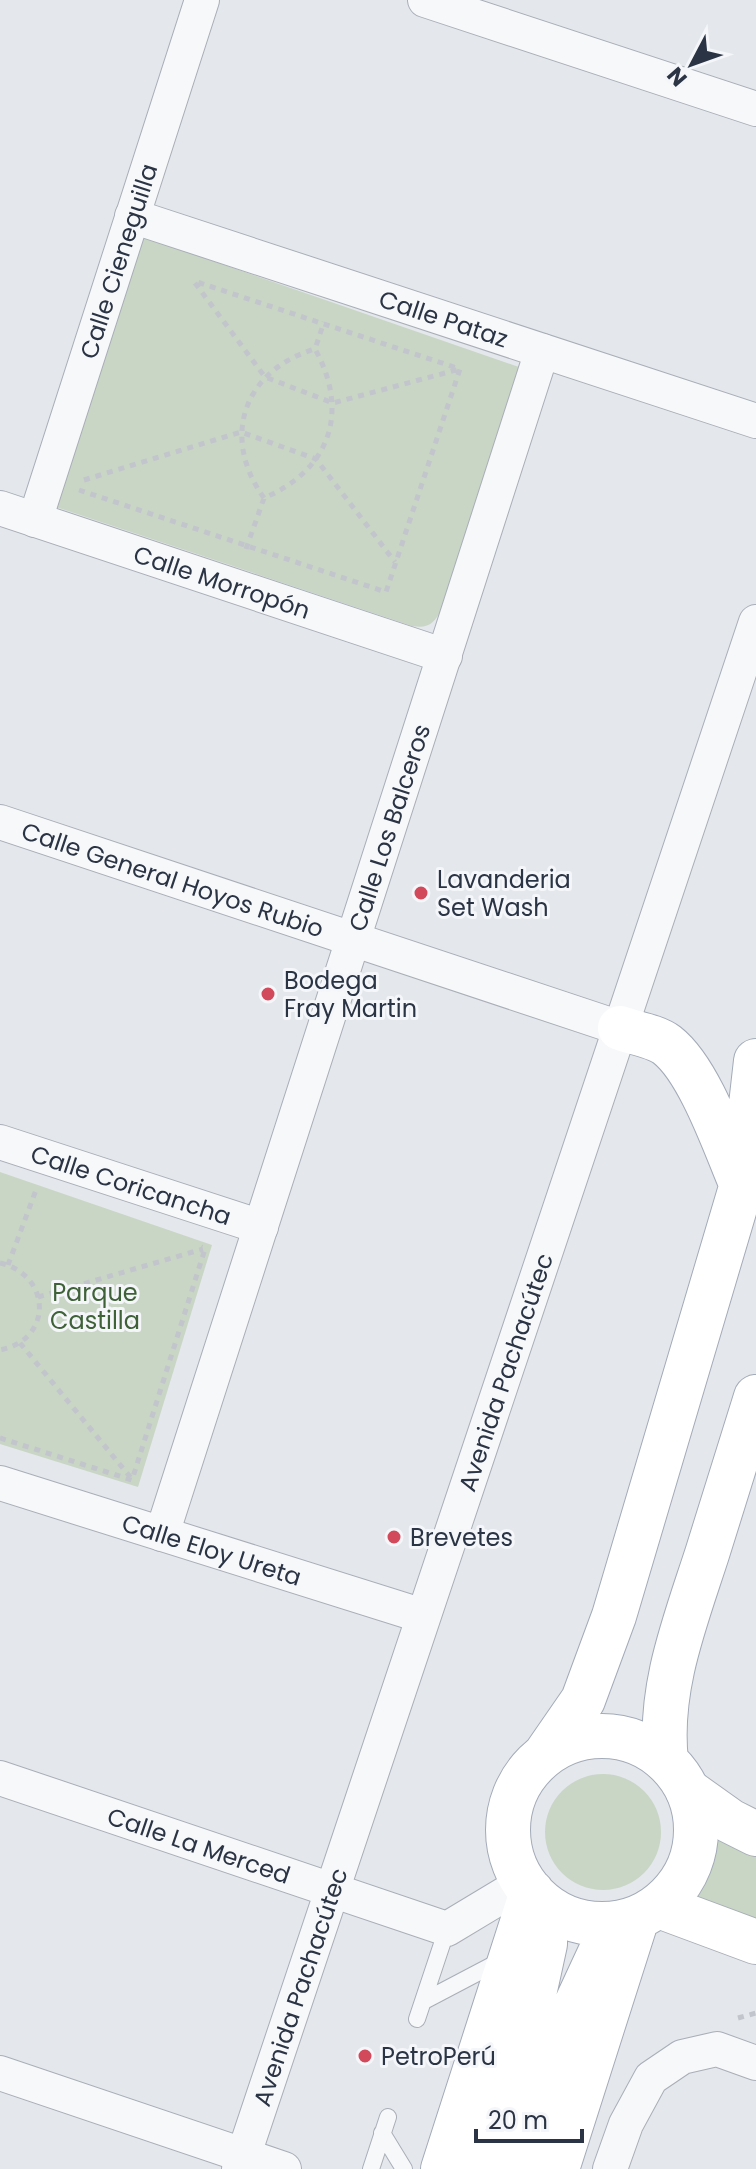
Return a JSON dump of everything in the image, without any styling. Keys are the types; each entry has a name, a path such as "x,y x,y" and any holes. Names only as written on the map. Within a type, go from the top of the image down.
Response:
{"main road":[{"path":"620,1028 665,1044 680,1060 707,1102 742,1184"},
{"path":"756,1061 742,1184 614,1616 583,1700 545,1755 527,1774 514,1796 509,1821 510,1847 518,1871 534,1893 577,1921 595,1924 636,1916 756,1942"},
{"path":"518,2169 567,2024 636,1916 677,1888 690,1866 696,1841 695,1815 677,1776 663,1731 668,1683 756,1397"},
{"path":"545,1755 569,1742 597,1736 634,1742 730,1821 756,1834"},
{"path":"443,2169 534,1893"},
{"path":"479,2169 531,2008 545,1944 534,1893"},
{"path":"557,2169 636,1916"}],"street":[{"name":"Calle Cieneguilla","path":"35,520 202,0"},
{"path":"425,0 756,109"},
{"name":"Calle Pataz","path":"132,216 756,421"},
{"name":"Calle Los Balceros","path":"162,1534 542,351"},
{"name":"Calle Morropón","path":"0,508 445,656"},
{"name":"Avenida Pachacútec","path":"241,2162 756,622"},
{"name":"Calle General Hoyos Rubio","path":"0,822 620,1028"},
{"name":"Calle Coricancha","path":"0,1142 261,1227"},
{"name":"Calle Eloy Ureta","path":"0,1483 423,1616"},
{"name":"Calle La Merced","path":"0,1778 447,1929"},
{"path":"447,1929 534,1893"},
{"path":"610,2169 626,2124 651,2078 682,2057 717,2049 756,2063"},
{"path":"0,2073 241,2162 284,2169"}],"lane":[{"path":"417,2019 447,1929"},
{"path":"424,2001 511,1956"},
{"path":"371,2169 385,2125 404,2169"}],"path":[{"path":"194,281 207,241"},
{"path":"194,281 460,369"},
{"path":"194,281 265,377 333,403 460,369"},
{"path":"85,466 78,490 386,592 475,329"},
{"path":"234,586 264,498 302,477 326,440 333,403 330,384 315,349 296,355 265,377 246,409 241,432 245,465 252,482 264,498"},
{"path":"80,481 241,432 316,459 396,563"},
{"path":"24,1186 50,1195"},
{"path":"8,1265 36,1190"},
{"path":"38,1297 205,1249 261,1227"},
{"path":"191,1244 205,1249"},
{"path":"132,1480 205,1249"},
{"path":"0,1263 27,1276 36,1288 39,1317 33,1330 20,1343 0,1350"},
{"path":"20,1343 132,1480 162,1534"},
{"path":"0,1438 132,1480"}],"green space":[{"path":"138,235 519,367 442,609 430,624 412,626 50,505"},
{"name":"Parque Castilla","path":"0,1172 212,1245 138,1487 0,1444"},
{"path":"603,1774 625,1779 644,1791 656,1810 661,1832 656,1854 644,1873 625,1885 603,1890 581,1885 562,1873 550,1854 545,1832 550,1810 562,1791 581,1779"},
{"path":"701,1823 756,1843 756,1923 681,1895 700,1845"}],"place":[{"name":"Lavanderia Set Wash","path":"421,893"},
{"name":"Bodega Fray Martin","path":"268,994"},
{"name":"Brevetes","path":"394,1537"},
{"name":"PetroPerú","path":"365,2056"}]}
